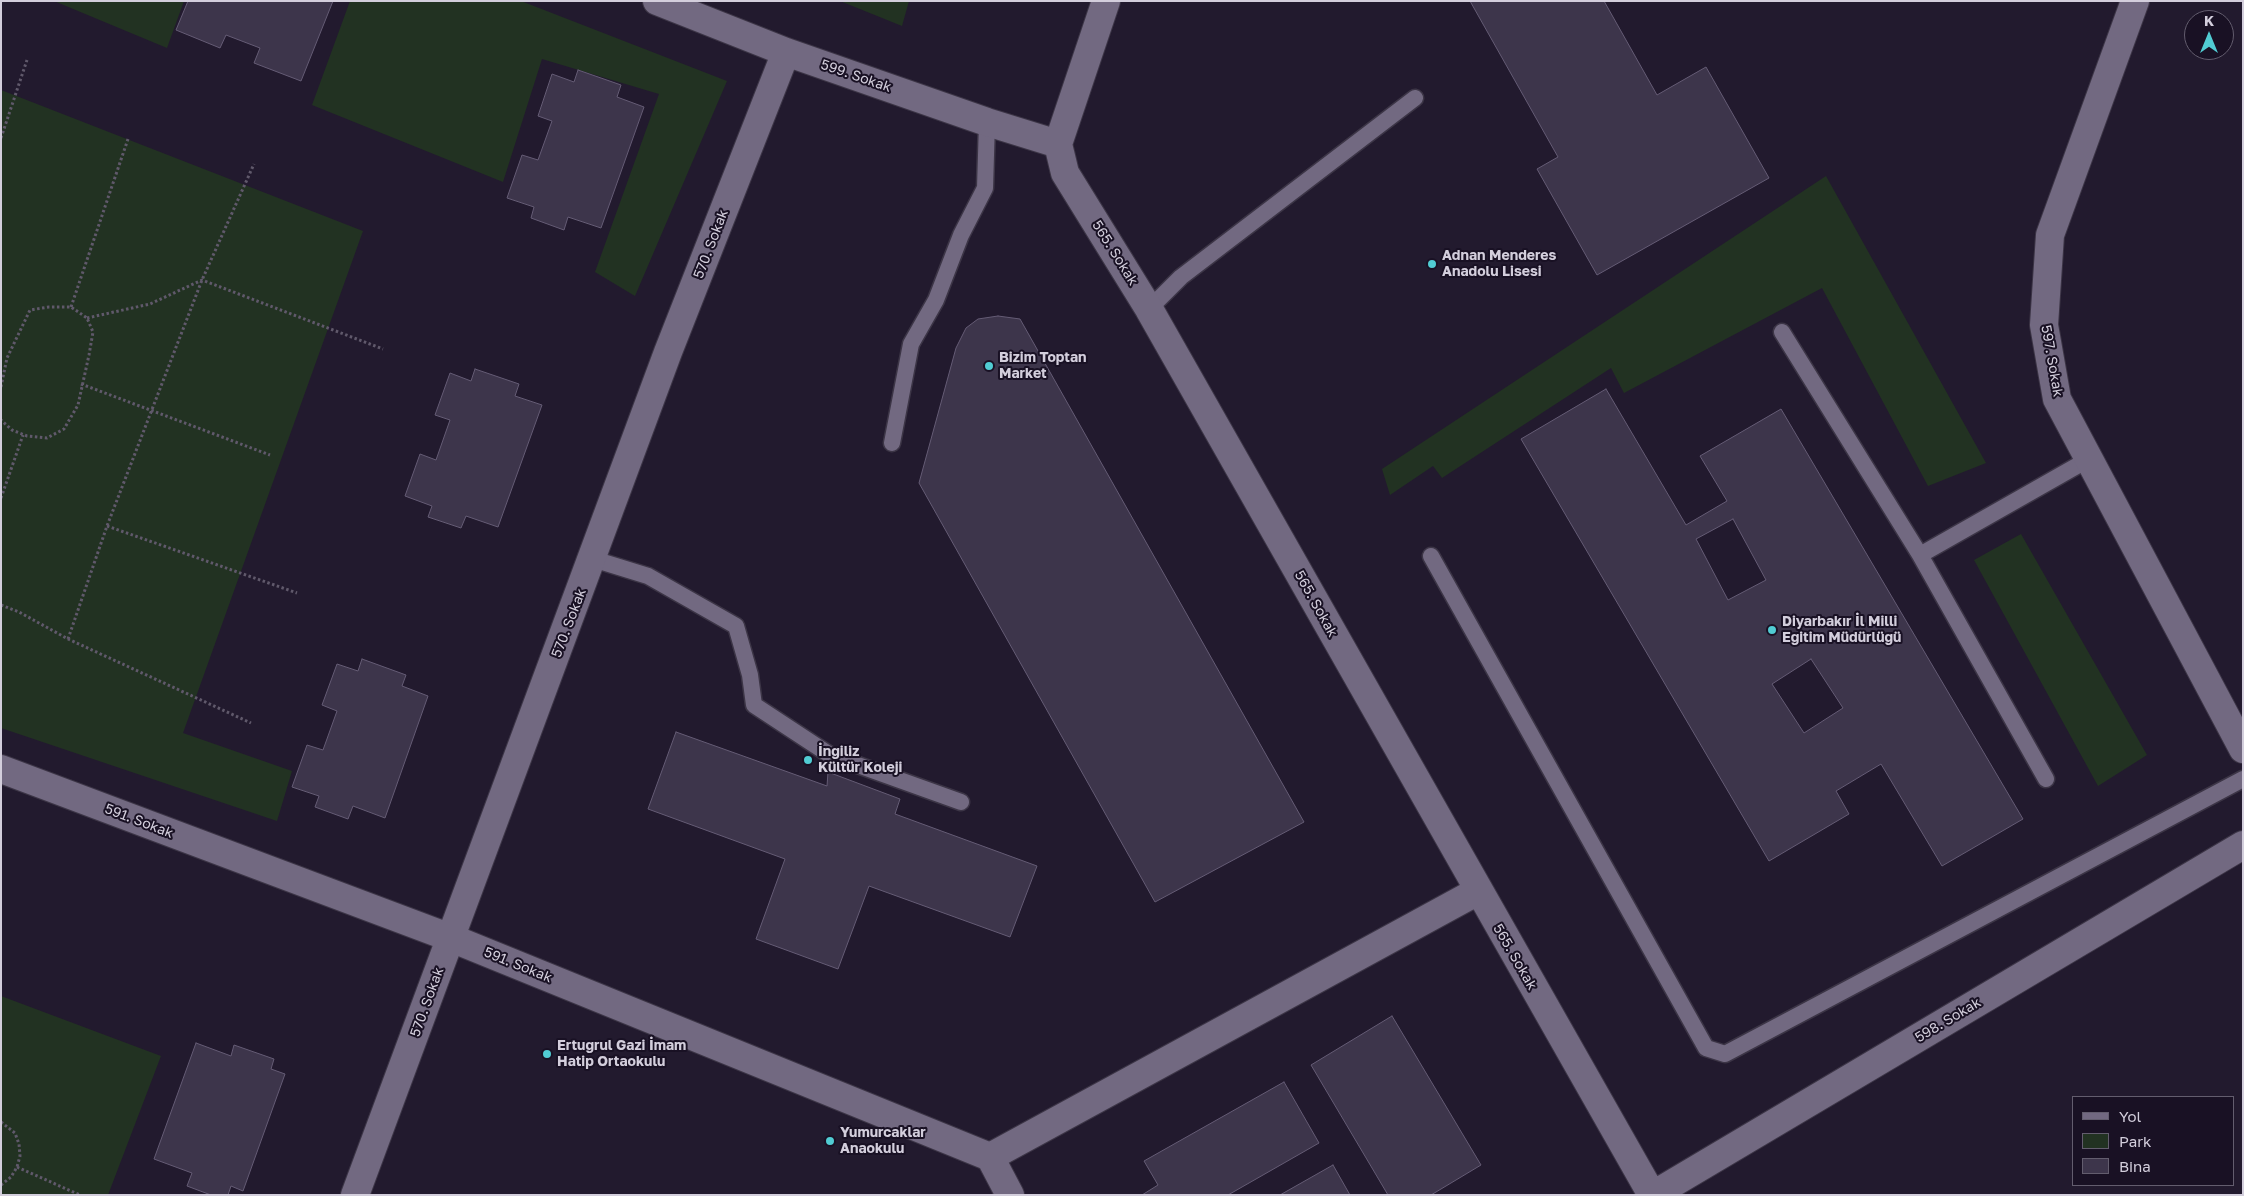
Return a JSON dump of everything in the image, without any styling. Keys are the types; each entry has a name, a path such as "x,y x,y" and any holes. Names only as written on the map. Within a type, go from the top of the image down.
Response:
{"street":[{"name":"599. Sokak","path":"657,1 786,52 987,122 1058,144"},
{"path":"1058,144 1106,1"},
{"name":"597. Sokak","path":"2135,1 2050,236 2044,325 2057,399 2243,750"},
{"name":"570. Sokak","path":"355,1195 668,352 786,52"},
{"name":"565. Sokak","path":"1058,144 1065,173 1149,308 1652,1195"},
{"name":"591. Sokak","path":"1,769 451,938 990,1158"},
{"name":"598. Sokak","path":"1652,1195 2243,845"},
{"path":"1010,1195 990,1158 1478,891"}],"lane":[{"path":"1149,308 1181,277 1415,98"},
{"path":"892,443 911,344 936,300 961,235 985,188 987,122"},
{"path":"1782,332 1920,555 2046,779"},
{"path":"1920,555 2089,459"},
{"path":"1431,556 1706,1048 1725,1054 2243,778"},
{"path":"592,559 648,576 736,626 750,675 754,706 830,756 961,802"}],"path":[{"path":"1,138 27,60"},
{"path":"71,307 128,139"},
{"path":"68,639 106,526 202,280 254,164"},
{"path":"87,318 150,304 184,290 202,280 383,349"},
{"path":"1,387 8,358 30,310 49,307 71,307 87,318 93,332 78,405 64,429 47,438 23,435 12,430 1,420"},
{"path":"1,356 8,358"},
{"path":"81,384 270,455"},
{"path":"1,498 23,435"},
{"path":"106,526 297,593"},
{"path":"1,606 19,612 68,639 251,723"},
{"path":"1,1122 15,1133 19,1144 20,1156 17,1167 1,1185"},
{"path":"17,1167 80,1195"}],"green space":[{"path":"54,1 184,1 167,48"},
{"path":"350,1 521,1 727,81 635,296 595,272 659,94 542,59 503,182 312,105"},
{"path":"840,1 909,1 902,26"},
{"path":"1,90 363,231 183,733 292,771 277,821 1,728"},
{"path":"1826,176 1986,463 1928,486 1822,288 1624,393 1611,368 1442,478 1433,466 1390,495 1382,469"},
{"path":"2021,534 2147,755 2098,786 1974,560"},
{"path":"1,996 161,1056 108,1195 1,1195"}],"building":[{"path":"188,1 333,1 301,81 254,63 260,48 226,35 220,48 176,30"},
{"path":"1470,1 1604,1 1657,95 1706,67 1769,178 1597,275 1537,169 1558,157"},
{"path":"578,70 621,85 617,97 644,107 601,228 568,217 564,230 531,218 534,207 507,198 522,155 538,160 552,121 538,116 552,74 574,82"},
{"path":"998,316 1020,319 1304,822 1155,902 919,483 956,348 966,328 978,319"},
{"path":"475,369 519,384 515,396 542,405 498,527 466,516 461,528 428,517 432,506 405,496 420,454 436,460 450,420 435,415 450,373 471,381"},
{"name":"Diyarbakır İl Milli Eğitim Müdürlüğü","path":"1606,389 1686,525 1727,501 1700,456 1781,409 2023,819 1942,866 1881,764 1836,791 1849,814 1769,861 1521,439","holes":["1733,519 1766,580 1728,600 1696,539","1811,659 1843,708 1804,733 1772,684"]},
{"path":"362,659 406,675 402,686 428,696 385,818 353,806 348,819 315,807 319,796 292,787 307,745 323,750 337,711 322,705 337,664 358,671"},
{"path":"676,732 827,786 828,772 900,799 895,814 1037,866 1010,937 869,886 838,969 756,939 785,859 648,809"},
{"path":"1392,1016 1481,1165 1431,1195 1388,1195 1311,1065"},
{"path":"196,1043 231,1056 234,1045 274,1059 271,1069 285,1074 243,1191 231,1186 228,1195 211,1195 187,1186 192,1173 154,1159"},
{"path":"1284,1082 1319,1143 1228,1195 1142,1195 1158,1185 1144,1161"},
{"path":"1333,1165 1350,1195 1280,1195"}],"place":[{"name":"Adnan Menderes Anadolu Lisesi","path":"1432,264"},
{"name":"Bizim Toptan Market","path":"989,366"},
{"name":"Diyarbakır İl Milli Eğitim Müdürlüğü","path":"1772,630"},
{"name":"İngiliz Kültür Koleji","path":"808,760"},
{"name":"Ertuğrul Gazi İmam Hatip Ortaokulu","path":"547,1054"},
{"name":"Yumurcaklar Anaokulu","path":"830,1141"}]}
